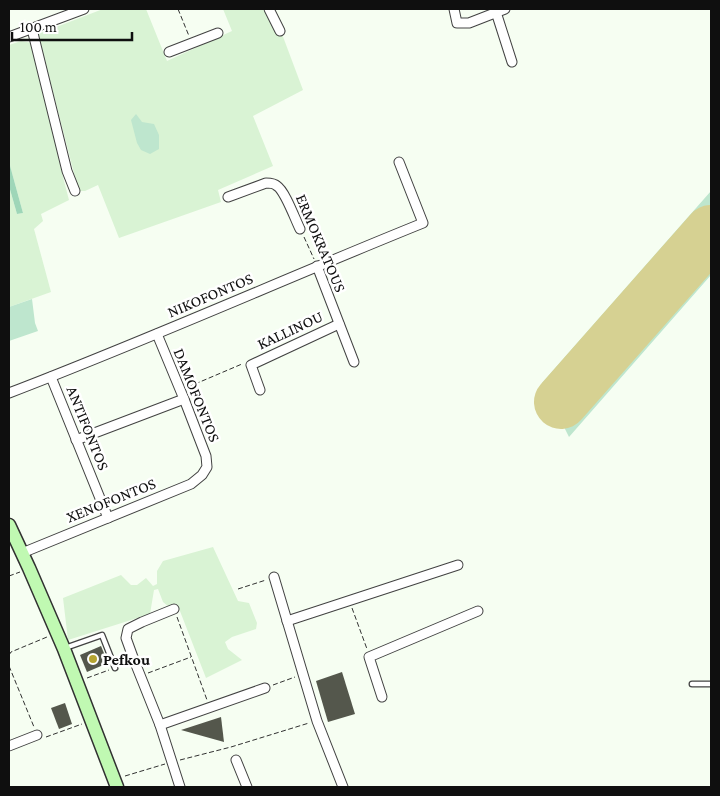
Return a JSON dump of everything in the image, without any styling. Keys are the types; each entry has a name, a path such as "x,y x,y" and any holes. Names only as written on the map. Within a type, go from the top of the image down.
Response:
{"main road":[{"path":"9,525 64,649 115,783"}],"street":[{"path":"9,37 84,9"},
{"path":"270,9 280,30"},
{"path":"454,9 457,23 469,23 500,11 512,62"},
{"path":"32,29 67,171 75,191"},
{"path":"169,52 218,33"},
{"name":"NIKOFONTOS","path":"9,394 423,223 399,162"},
{"name":"ERMOKRATOUS","path":"228,197 266,183 276,184 283,192 300,229"},
{"name":"ERMOKRATOUS","path":"317,266 354,362"},
{"name":"KALLINOU","path":"260,390 251,365 339,324"},
{"name":"DAMOFONTOS","path":"157,334 206,456 206,468"},
{"name":"ANTIFONTOS","path":"51,377 108,518"},
{"path":"76,440 184,399"},
{"name":"XENOFONTOS","path":"22,553 191,484 202,476 206,468"},
{"path":"287,621 458,565"},
{"path":"274,577 317,721 343,787"},
{"path":"174,609 128,629 126,638 160,725 180,787"},
{"path":"382,698 369,657 478,611"},
{"path":"160,725 265,688"},
{"path":"9,746 38,734"},
{"path":"236,760 247,787"}],"lane":[{"path":"64,649 102,635 115,668"},
{"path":"692,684 711,684"}],"path":[{"path":"178,9 192,43"},
{"name":"ERMOKRATOUS","path":"300,229 317,266"},
{"path":"180,390 244,363 251,365"},
{"path":"238,589 274,577"},
{"path":"349,601 369,657"},
{"path":"174,609 210,707"},
{"path":"9,655 11,652 57,633"},
{"path":"140,676 192,657"},
{"path":"9,666 38,734 47,737 92,720"},
{"path":"76,681 115,668"},
{"path":"265,688 303,674"},
{"path":"115,783 172,762 232,747 317,721"}],"green space":[{"path":"103,9 146,9 167,61 232,31 223,9 263,9 277,35 282,34 303,90 253,116 273,166 218,190 221,202 119,238 98,185 85,191 80,191 76,181 38,34"},
{"path":"21,41 32,43 69,200 41,214 43,221 34,229 51,292 9,307 9,186 17,214 23,213 9,162 9,45"},
{"path":"136,114 142,122 154,124 159,135 159,149 150,154 141,150 137,143 131,120"},
{"path":"9,162 23,213 17,214 9,186"},
{"path":"711,191 711,212 550,395 565,421 711,255 711,275 569,437 542,383"},
{"path":"32,299 38,331 9,341 9,307"},
{"path":"213,547 238,601 249,603 257,623 256,629 232,637 225,642 228,649 242,660 206,678 178,606 169,607 163,602 158,589 154,590 150,614 68,640 63,598 121,575 131,585 137,585 146,578 153,586 157,584 157,571 163,561"}],"building":[{"path":"101,646 108,663 87,672 80,655"},
{"path":"342,672 355,714 328,722 316,681"},
{"path":"65,703 72,724 59,729 51,708"},
{"path":"221,717 224,742 181,730"}],"runway":[{"path":"561,402 711,232"}],"place":[{"name":"Pefkou","path":"93,659"}]}
